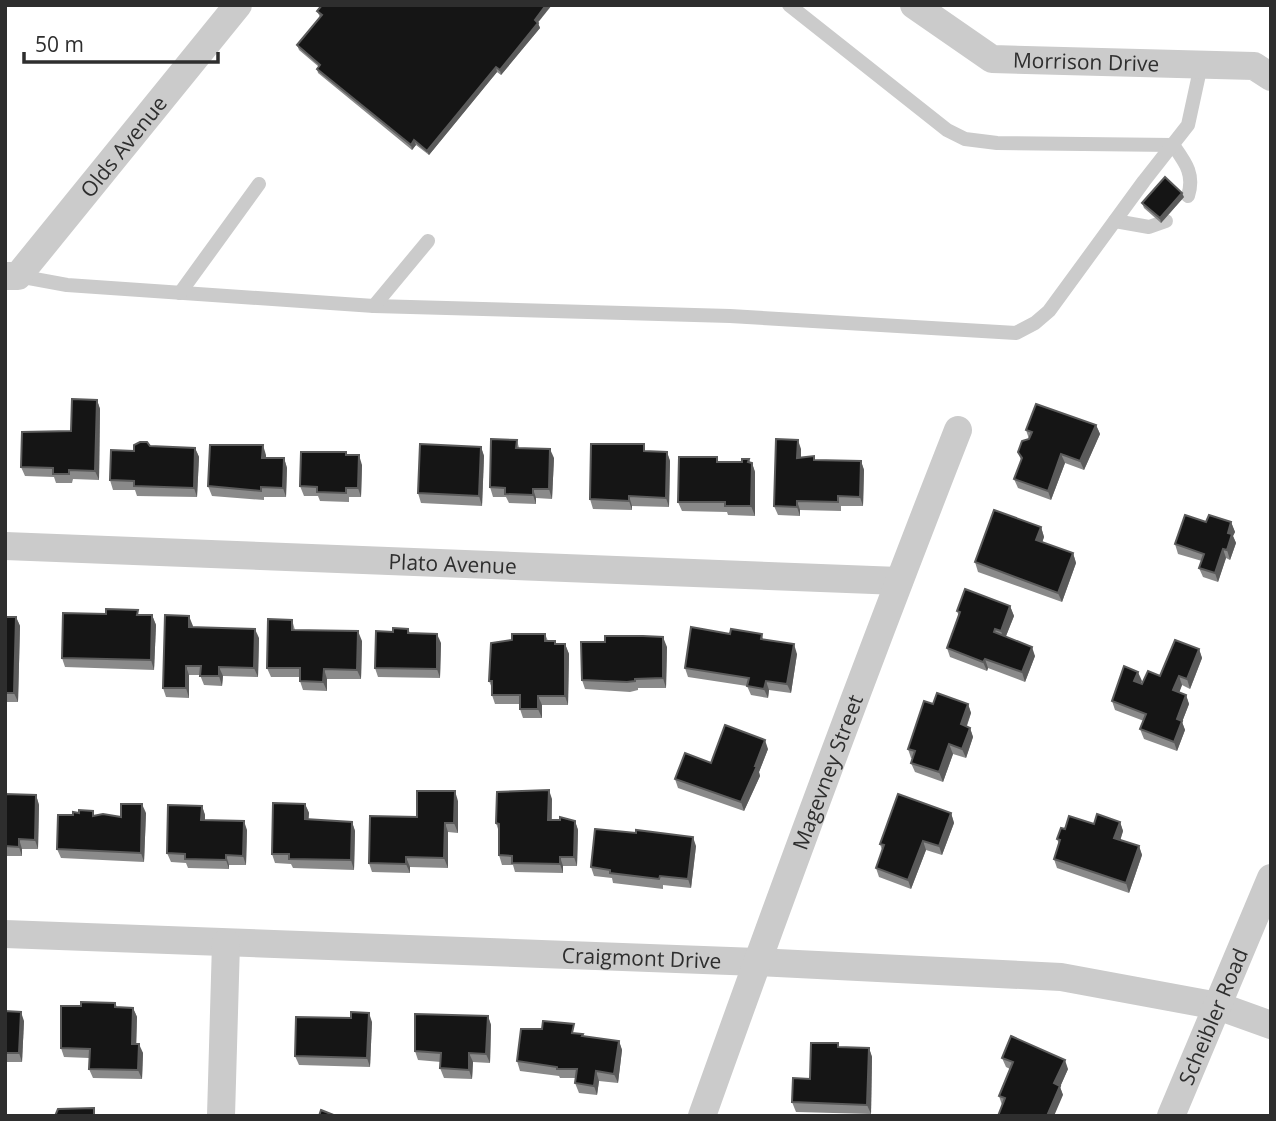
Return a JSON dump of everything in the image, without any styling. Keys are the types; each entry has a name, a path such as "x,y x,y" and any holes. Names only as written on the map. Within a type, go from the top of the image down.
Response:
{"street":[{"name":"Olds Avenue","path":"12,276 238,5"},
{"name":"Morrison Drive","path":"914,5 992,59 1254,66 1271,77"},
{"name":"Magevney Street","path":"702,1116 899,581 958,430"},
{"name":"Plato Avenue","path":"5,546 899,581"},
{"name":"Scheibler Road","path":"1171,1116 1271,878"},
{"name":"Craigmont Drive","path":"5,933 757,962 1061,977 1218,1006 1271,1025"},
{"path":"221,1116 226,943"}],"lane":[{"path":"789,5 946,130 965,139 1056,145 1173,145"},
{"path":"12,276 67,285 374,306 730,316 1016,333 1035,323 1049,311 1188,125 1201,65"},
{"path":"1173,145 1189,167 1192,178 1188,196"},
{"path":"180,293 259,184"},
{"path":"1115,221 1149,227 1166,220"},
{"path":"374,306 428,241"}],"building":[{"path":"322,5 546,5 535,20 538,23 500,70 496,67 427,151 414,140 411,145 317,69 320,65 297,45 322,15 317,11"},
{"path":"1165,177 1182,193 1160,218 1142,203"},
{"path":"72,399 97,400 95,471 69,470 69,474 53,474 53,468 21,467 22,432 71,431"},
{"path":"1036,404 1096,425 1080,461 1061,454 1048,491 1014,479 1022,458 1018,452 1022,441 1029,439 1032,432 1026,430"},
{"path":"491,439 517,440 516,448 550,449 549,489 533,489 533,495 505,494 505,488 490,487"},
{"path":"776,439 798,440 797,458 814,456 814,460 861,461 860,497 838,496 838,502 797,501 797,507 774,506"},
{"path":"147,442 150,446 195,448 194,488 134,486 134,481 110,480 111,450 134,451 134,445"},
{"path":"420,444 481,447 479,496 418,493"},
{"path":"591,444 644,444 644,451 667,452 666,498 629,496 629,501 590,499"},
{"path":"210,445 263,445 262,458 284,458 283,488 261,487 261,491 208,486"},
{"path":"301,452 346,452 346,455 359,455 358,488 346,488 346,493 317,492 317,487 300,486"},
{"path":"679,457 717,457 717,462 742,462 742,459 749,459 748,462 752,463 751,506 725,506 725,502 678,502"},
{"path":"994,510 1041,527 1036,540 1073,553 1058,593 975,562"},
{"path":"1185,515 1206,522 1209,515 1231,522 1228,533 1232,534 1227,550 1223,549 1215,573 1199,568 1204,554 1175,544"},
{"path":"965,589 1010,606 1001,631 995,629 994,632 1032,647 1022,672 985,659 983,662 947,648"},
{"path":"106,609 138,610 137,615 152,615 151,660 62,658 63,613 106,614"},
{"path":"165,615 189,616 189,627 255,629 254,668 219,667 219,676 200,676 201,666 186,666 186,688 163,688"},
{"path":"5,617 16,617 14,693 5,693"},
{"path":"268,619 292,620 292,630 358,631 357,670 324,669 323,682 300,681 300,668 267,668"},
{"path":"691,627 730,634 731,629 762,634 761,639 794,644 787,684 766,681 764,689 747,686 749,678 685,668"},
{"path":"393,628 408,629 408,633 437,634 437,669 375,668 376,631 393,632"},
{"path":"512,634 545,634 545,641 565,644 565,696 538,696 538,709 520,709 520,695 492,695 492,681 489,681 491,643 512,640"},
{"path":"605,636 663,637 663,678 627,682 582,680 581,642 605,642"},
{"path":"1175,640 1199,649 1187,679 1179,676 1173,690 1186,695 1177,719 1182,721 1174,742 1140,729 1146,714 1112,701 1124,666 1138,672 1134,681 1142,684 1148,671 1160,676"},
{"path":"937,693 968,704 961,724 970,728 962,749 949,744 939,772 911,763 915,751 908,749 924,701 933,704"},
{"path":"725,725 765,740 741,802 675,779 685,753 711,763"},
{"path":"549,790 548,820 560,820 560,817 575,821 574,857 560,857 560,864 512,863 512,856 499,855 497,792"},
{"path":"417,791 455,791 454,823 445,823 444,858 406,857 406,864 369,863 370,816 417,817"},
{"path":"5,794 36,795 35,840 19,839 19,847 5,846"},
{"path":"898,794 951,813 939,846 923,841 908,880 876,868 884,845 880,844"},
{"path":"273,803 305,804 305,819 352,822 351,860 289,859 289,854 272,854"},
{"path":"121,804 142,804 141,853 57,849 58,815 73,815 73,812 79,813 79,810 93,811 93,816 103,814 121,817"},
{"path":"168,805 202,806 201,820 244,821 243,856 226,855 226,860 185,859 185,854 167,853"},
{"path":"1097,814 1120,822 1114,838 1139,846 1126,883 1054,859 1060,840 1057,839 1061,828 1065,829 1069,816 1094,824"},
{"path":"595,829 636,833 636,830 693,837 688,879 660,876 659,879 610,873 610,870 591,867"},
{"path":"81,1002 115,1003 115,1007 133,1008 132,1044 139,1044 138,1070 89,1069 90,1049 61,1048 61,1006 81,1006"},
{"path":"5,1011 21,1012 19,1053 5,1053"},
{"path":"351,1012 369,1013 367,1058 295,1056 296,1017 351,1018"},
{"path":"415,1014 488,1016 486,1054 469,1053 469,1070 440,1068 441,1053 415,1051"},
{"path":"543,1021 574,1024 572,1033 619,1041 614,1074 596,1071 594,1086 575,1083 577,1069 557,1069 517,1061 521,1029 542,1029"},
{"path":"1011,1036 1065,1060 1054,1083 1060,1086 1047,1116 998,1116 1005,1098 999,1096 1013,1062 1002,1058"},
{"path":"811,1043 838,1043 838,1047 869,1048 867,1105 792,1102 793,1078 810,1079"},
{"path":"94,1108 94,1116 55,1116 58,1109"},
{"path":"321,1110 336,1116 319,1116"}]}
